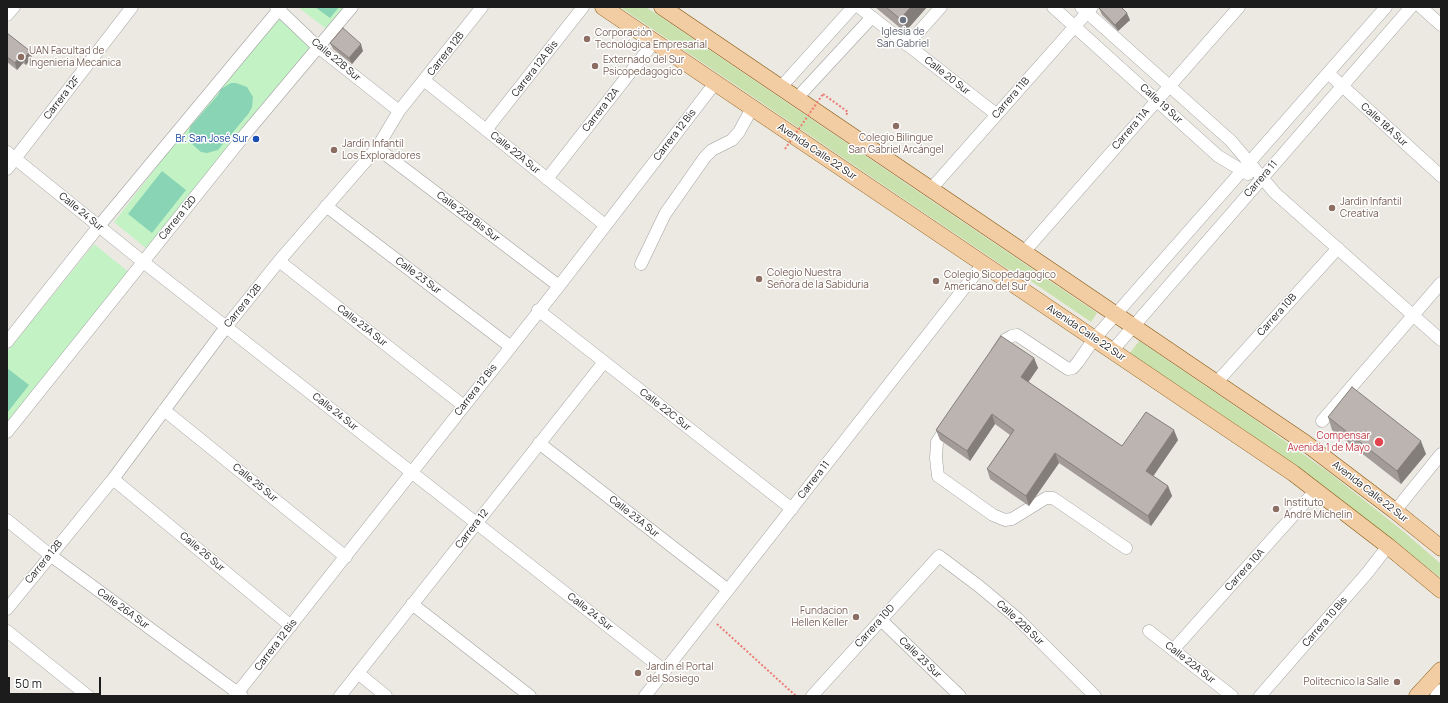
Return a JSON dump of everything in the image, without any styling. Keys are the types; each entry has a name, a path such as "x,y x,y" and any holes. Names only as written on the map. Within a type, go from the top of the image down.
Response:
{"main road":[{"name":"Avenida Calle 22 Sur","path":"603,7 1316,490 1388,546 1441,590"},
{"name":"Avenida Calle 22 Sur","path":"662,7 1326,458 1441,548"},
{"path":"1417,696 1441,670"}],"street":[{"path":"7,15 14,7"},
{"name":"Carrera 12F","path":"7,169 11,155 132,7"},
{"name":"Carrera 12D","path":"7,432 142,261 352,7"},
{"name":"Carrera 12B","path":"7,609 113,479 226,327 279,261 377,148 399,111 482,7"},
{"name":"Carrera 12A Bis","path":"486,130 583,7"},
{"path":"781,87 853,7"},
{"name":"Calle 20 Sur","path":"859,7 996,114"},
{"path":"907,44 941,7"},
{"name":"Calle 19 Sur","path":"1053,7 1218,156 1246,167 1441,340"},
{"name":"Carrera 11A","path":"1024,252 1239,7"},
{"name":"Carrera 11","path":"992,359 1005,340 1016,335 1068,370 1073,368 1094,339 1386,7"},
{"name":"Carrera 11","path":"1112,351 1411,7"},
{"path":"1421,7 1441,25"},
{"path":"7,342 99,226 278,8"},
{"name":"Calle 22B Sur","path":"278,8 318,47 399,111"},
{"name":"Calle 19 Sur","path":"1087,9 1231,140 1246,167"},
{"name":"Carrera 11B","path":"931,189 1074,26 1087,9"},
{"path":"797,98 872,17"},
{"name":"Carrera 12A","path":"547,179 654,42"},
{"name":"Calle 18A Sur","path":"1328,74 1441,176"},
{"name":"Calle 22A Sur","path":"424,81 605,225"},
{"name":"Carrera 12 Bis","path":"238,695 511,347 538,310 559,286 715,83"},
{"path":"641,264 665,214 705,156 712,150 732,140 739,132 752,108"},
{"name":"Calle 22B Bis Sur","path":"377,148 559,286"},
{"name":"Calle 24 Sur","path":"11,155 142,261 665,671"},
{"name":"Calle 23 Sur","path":"326,206 511,347"},
{"name":"Carrera 10B","path":"1216,383 1338,248"},
{"name":"Calle 23A Sur","path":"279,261 464,406"},
{"name":"Carrera 11","path":"645,696 983,264"},
{"path":"1322,421 1441,283"},
{"name":"Calle 22C Sur","path":"538,310 792,509"},
{"name":"Carrera 12","path":"340,696 604,362"},
{"name":"Calle 25 Sur","path":"164,410 346,557"},
{"path":"954,416 937,442 936,458 938,476 993,515 1005,520 1012,519 1046,498 1053,498 1126,548"},
{"name":"Calle 23A Sur","path":"539,443 728,590"},
{"path":"1395,511 1441,454"},
{"name":"Calle 26 Sur","path":"113,479 291,626"},
{"name":"Carrera 10A","path":"1173,650 1316,490"},
{"name":"Calle 26A Sur","path":"7,520 50,555 238,695"},
{"name":"Carrera 10 Bis","path":"1260,696 1368,572 1388,546"},
{"name":"Calle 22B Sur","path":"939,556 980,587 1016,618 1095,696"},
{"name":"Carrera 10D","path":"812,696 939,556"},
{"path":"412,604 530,696"},
{"name":"Calle 23 Sur","path":"881,620 953,694"},
{"path":"7,631 88,696"},
{"name":"Calle 22A Sur","path":"1149,631 1232,696"},
{"path":"358,674 386,696"},
{"path":"1436,696 1441,690"}],"path":[{"path":"785,148 823,94 848,112"},
{"path":"708,615 796,696"}],"green space":[{"path":"298,7 349,7 329,31"},
{"path":"315,7 339,7 330,18"},
{"path":"620,7 646,7 1097,313 1091,322 1025,277 1006,268"},
{"path":"275,14 311,47 147,249 114,222"},
{"path":"231,83 236,83 247,87 253,97 252,107 249,113 218,150 207,153 201,152 192,144 189,133 190,127 218,95 221,89"},
{"path":"162,171 186,190 152,233 128,214"},
{"path":"94,244 130,273 7,425 7,352"},
{"path":"1139,341 1254,419 1331,474 1403,531 1441,564 1441,578 1331,492 1246,431 1130,353"},
{"path":"7,368 29,385 7,413"}],"building":[{"path":"886,7 911,7 900,19"},
{"path":"1121,7 1127,13 1115,25 1099,8"},
{"path":"343,28 361,44 349,58 330,43"},
{"path":"7,33 30,51 24,59 20,56 15,63 7,57"},
{"path":"1001,336 1034,358 1021,377 1122,446 1146,412 1174,430 1146,471 1168,486 1148,516 1055,453 1026,496 987,469 1014,430 992,414 967,451 936,430"},
{"name":"Compensar Avenida 1 de Mayo","path":"1352,387 1421,441 1397,471 1328,417"}],"place":[{"name":"Iglesia de San Gabriel","path":"903,20"},
{"name":"Corporación Tecnológica Empresarial","path":"587,39"},
{"name":"UAN Facultad de Ingenieria Mecanica","path":"21,57"},
{"name":"Externado del Sur Psicopedagogico","path":"595,66"},
{"name":"Colegio Bilingue San Gabriel Arcángel","path":"896,126"},
{"name":"Br. San José Sur","path":"256,139"},
{"name":"Jardín Infantil Los Exploradores","path":"334,150"},
{"name":"Jardin Infantil Creativa","path":"1332,208"},
{"name":"Colegio Nuestra Señora de la Sabiduria","path":"759,279"},
{"name":"Colegio Sicopedagogico Americano del Sur","path":"936,281"},
{"name":"Compensar Avenida 1 de Mayo","path":"1379,442"},
{"name":"Instituto Andre Michelin","path":"1276,509"},
{"name":"Fundacion Hellen Keller","path":"856,617"},
{"name":"Jardin el Portal del Sosiego","path":"638,673"},
{"name":"Politecnico la Salle","path":"1397,682"}]}
